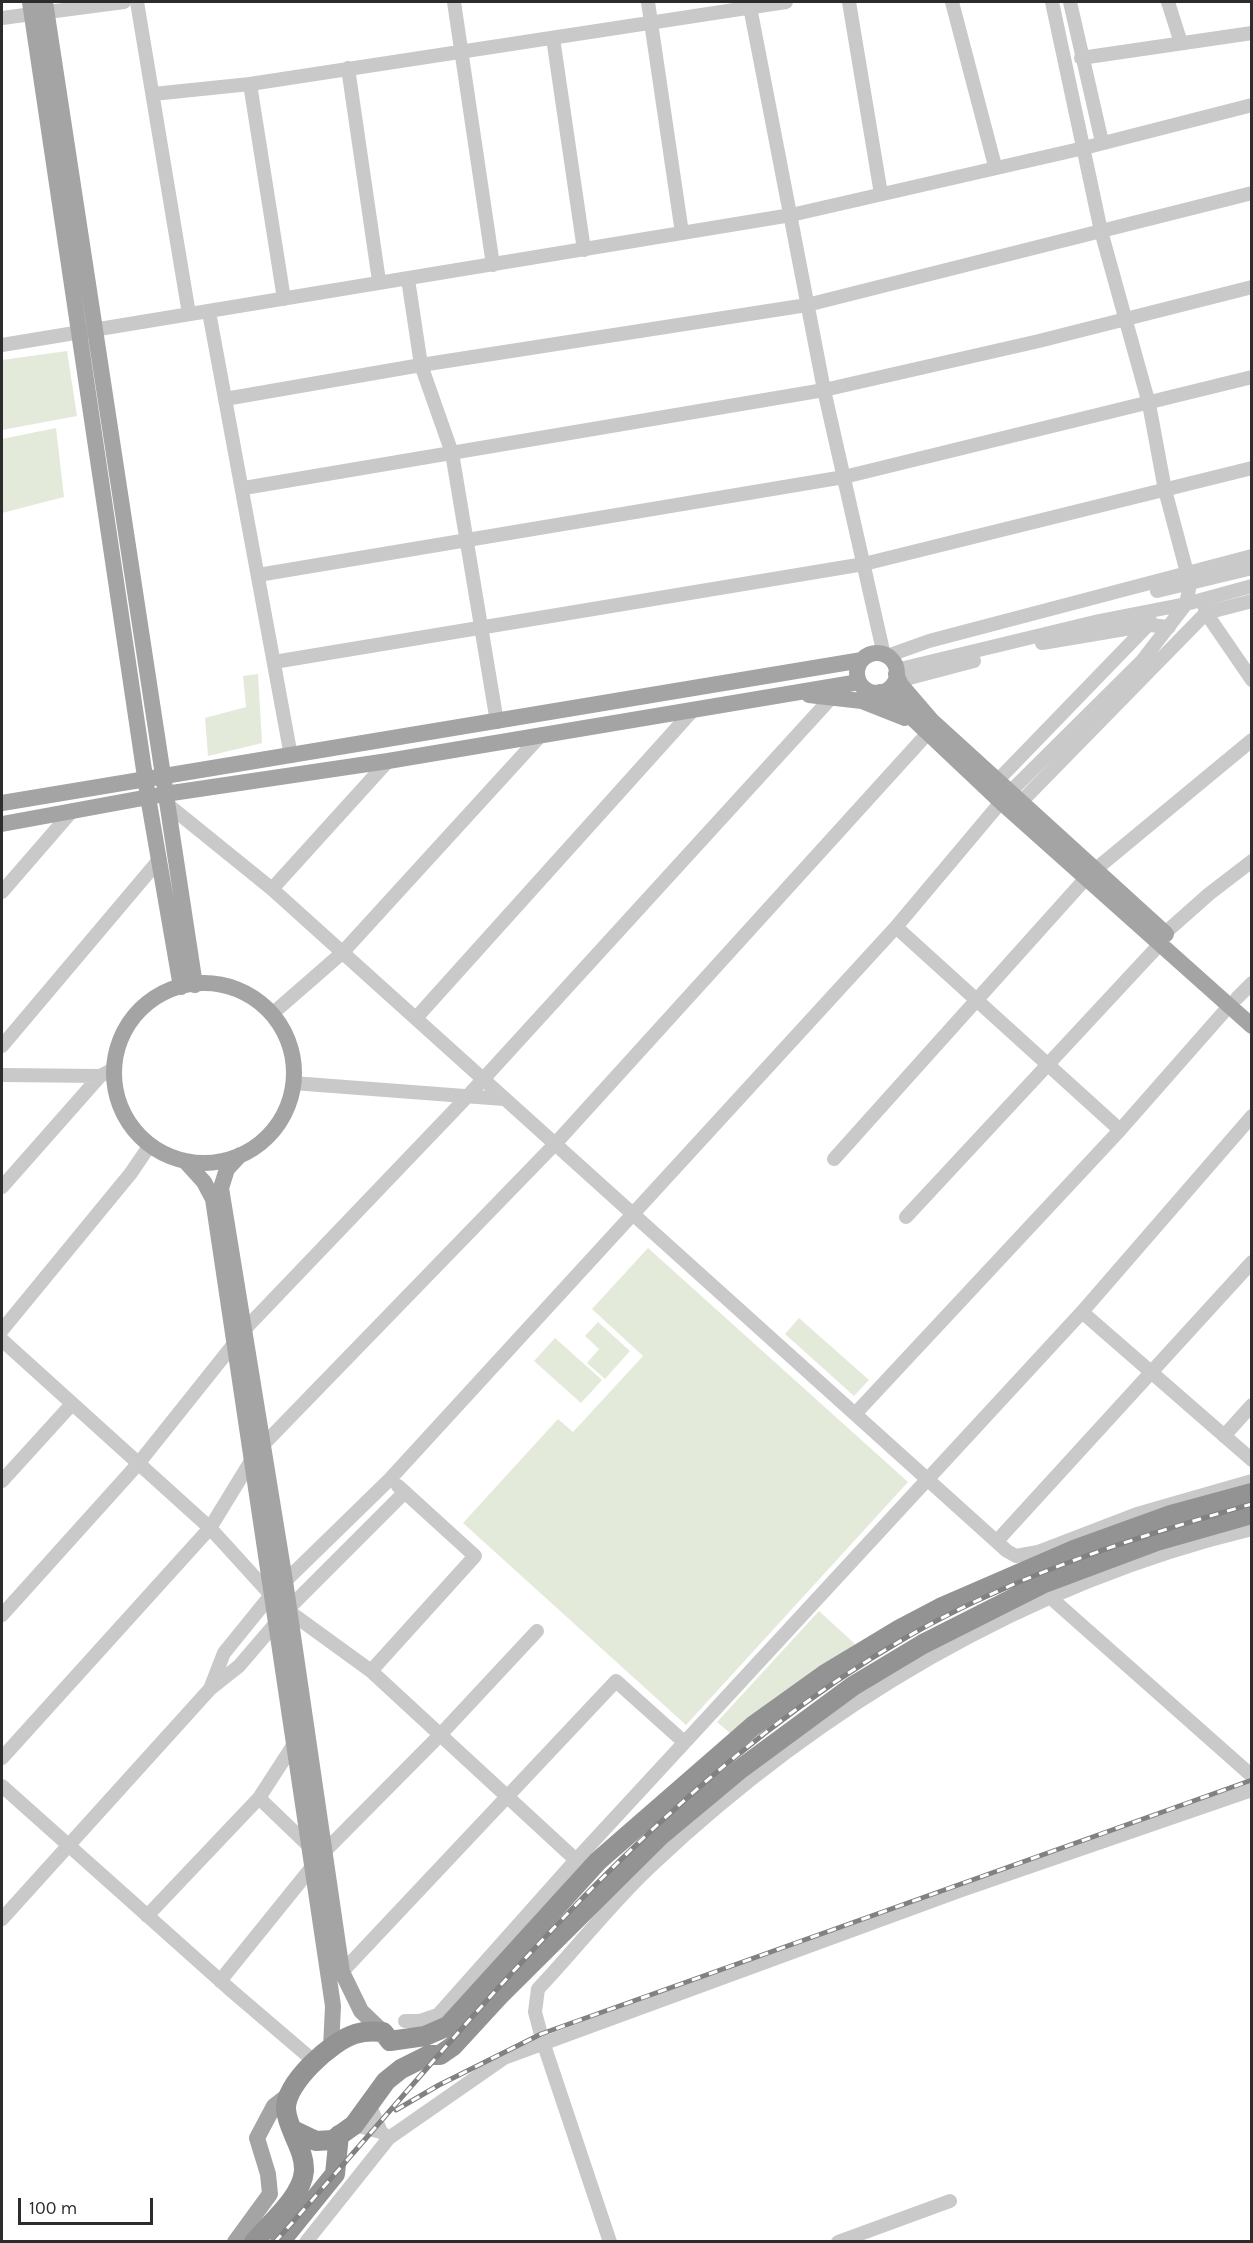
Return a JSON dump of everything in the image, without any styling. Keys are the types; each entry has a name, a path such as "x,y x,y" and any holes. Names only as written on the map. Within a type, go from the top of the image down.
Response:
{"highway":[{"path":"254,2241 290,2200 302,2181 303,2162 286,2110 287,2096 315,2062 331,2048 357,2033 425,2036 448,2026 598,1861 753,1726 827,1673 940,1608 1064,1554 1172,1515 1251,1493"},
{"path":"386,2081 416,2060 429,2055 440,2055 453,2046 499,1996 661,1835 739,1770 853,1686 923,1644 1042,1584 1157,1541 1251,1514"},
{"path":"293,2130 316,2140 333,2140 347,2130 370,2106 386,2081 392,2062 386,2036"},
{"path":"280,2241 335,2174 347,2130"}],"main road":[{"path":"38,7 188,986"},
{"path":"2,803 862,660 872,654 892,666 926,715 998,780 1011,798"},
{"path":"862,660 857,670 859,682 868,690 880,692 892,699 921,728 1011,798 1233,1002 1251,1026"},
{"path":"880,692 892,686 892,666"},
{"path":"2,824 73,810 160,799 859,682"},
{"path":"769,696 792,694 832,697 873,704 921,728"},
{"path":"160,799 159,860 188,986"},
{"path":"219,985 236,990 259,1002 272,1014 290,1046 293,1083 286,1110 277,1125 258,1145 240,1155 211,1163 184,1161 150,1145 134,1130 123,1112 107,1072 134,1018 154,999 188,986 219,985"},
{"path":"1233,1002 1251,1011"},
{"path":"240,1155 227,1169 221,1188 285,1581 317,1849 312,1867 333,2007 331,2048"},
{"path":"184,1161 204,1182 213,1199 294,1744 342,1972 361,2011 386,2036"},
{"path":"236,2241 270,2194 268,2174 257,2138 274,2106 287,2096"},
{"path":"257,2138 271,2124 279,2123 293,2130"}],"street":[{"path":"2,18 38,7 124,2"},
{"path":"136,2 189,314"},
{"path":"454,2 493,265"},
{"path":"648,2 682,233"},
{"path":"153,94 250,84 786,2"},
{"path":"849,2 881,194"},
{"path":"952,2 995,166"},
{"path":"210,1689 224,1653 271,1595 390,1479 896,927 1011,798 1142,661 1186,604 1189,579 1165,490 1149,404 1101,231 1052,2"},
{"path":"1070,2 1102,142"},
{"path":"1168,2 1181,43"},
{"path":"750,7 824,390 864,564 892,666"},
{"path":"1081,58 1251,33"},
{"path":"553,38 584,250"},
{"path":"348,68 379,281"},
{"path":"250,84 284,299"},
{"path":"2,345 209,312 379,281 408,279 791,215 995,166 1084,148 1251,105"},
{"path":"225,399 421,364 807,305 1251,193"},
{"path":"408,279 421,364 452,453 497,722"},
{"path":"244,488 824,390 1039,341 1251,287"},
{"path":"209,312 244,488 291,756"},
{"path":"258,575 844,477 1149,404 1251,377"},
{"path":"274,662 864,564 1251,468"},
{"path":"892,666 1041,618 1172,587 1251,556"},
{"path":"892,666 929,641 1189,579 1251,568"},
{"path":"1011,798 1204,607 1251,586"},
{"path":"998,780 1149,625 1164,608 1172,587"},
{"path":"892,666 1164,608 1186,604 1204,607 1251,600"},
{"path":"1204,607 1251,680"},
{"path":"892,666 1149,625 1169,627"},
{"path":"245,1329 466,1098 832,697"},
{"path":"416,1018 694,709"},
{"path":"262,1446 555,1144 921,728"},
{"path":"272,1014 342,953 542,734"},
{"path":"834,1159 1091,873 1251,740"},
{"path":"272,890 388,761"},
{"path":"160,799 272,890 1002,1546 1016,1556 1038,1552 1126,1518 1251,1482"},
{"path":"2,892 73,810"},
{"path":"2,1046 159,860"},
{"path":"906,1217 1193,907 1251,861"},
{"path":"896,927 1120,1130"},
{"path":"855,1414 1120,1130 1251,983"},
{"path":"2,1075 107,1072"},
{"path":"2,1187 107,1072"},
{"path":"293,1083 466,1098 504,1099"},
{"path":"405,2021 420,2021 438,2015 684,1742 1082,1312 1251,1116"},
{"path":"2,1330 131,1173 150,1145"},
{"path":"1002,1546 1151,1372 1251,1262"},
{"path":"1082,1312 1251,1460"},
{"path":"2,1340 210,1528 271,1595"},
{"path":"2,1615 138,1464 233,1345"},
{"path":"2,1481 72,1404"},
{"path":"1224,1436 1251,1405"},
{"path":"2,1758 210,1528 251,1461"},
{"path":"371,1671 475,1556 390,1479"},
{"path":"2,1919 210,1689 238,1666 287,1610 405,1492"},
{"path":"610,2241 543,2042 536,2012 538,1989 615,1901 691,1830 747,1783 846,1708 927,1660 1051,1598 1134,1564 1251,1529"},
{"path":"1051,1598 1251,1776"},
{"path":"287,1610 371,1671 576,1860"},
{"path":"259,1798 317,1849 440,1735 537,1631"},
{"path":"342,1972 509,1798 616,1681 684,1742"},
{"path":"147,1916 259,1798 294,1744"},
{"path":"2,1786 220,1981 315,2062"},
{"path":"306,2241 385,2135 419,2120 436,2103 504,2058 962,1890 1251,1790"},
{"path":"220,1981 312,1867"},
{"path":"370,2106 385,2135"},
{"path":"347,2130 385,2135"},
{"path":"838,2241 950,2201"}],"green space":[{"path":"67,351 77,416 2,430 2,360"},
{"path":"56,428 64,497 2,513 2,439"},
{"path":"258,674 262,743 208,756 205,718 246,707 243,676"},
{"path":"648,1248 908,1482 686,1725 463,1523 558,1419 573,1432 643,1356 592,1309"},
{"path":"799,1318 869,1380 854,1396 785,1334"},
{"path":"598,1322 630,1351 605,1379 587,1363 599,1349 585,1336"},
{"path":"555,1338 602,1380 581,1403 534,1361"},
{"path":"819,1611 855,1644 731,1734 717,1722"}],"railway":[{"path":"275,2242 493,1994 568,1913 646,1836 728,1763 814,1696 907,1637 990,1595 1075,1560 1163,1530 1252,1504"},
{"path":"396,2110 439,2085 541,2034 1252,1780"}]}
